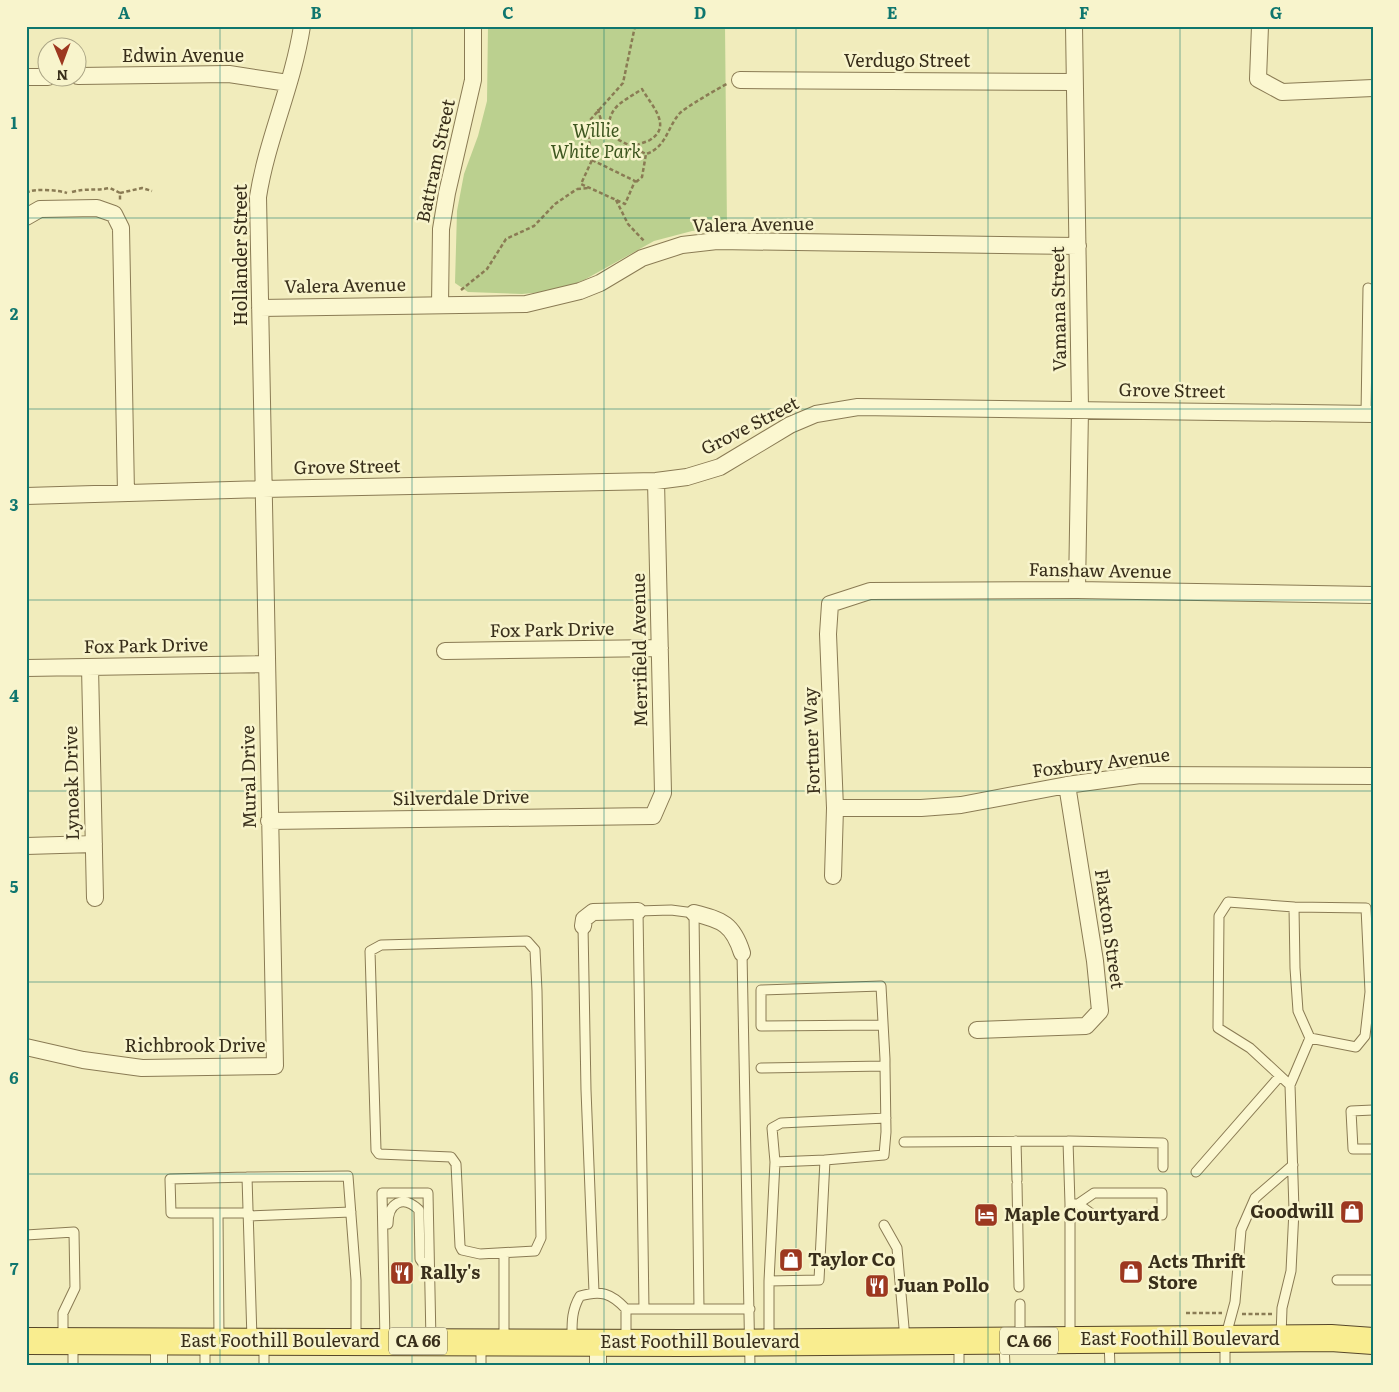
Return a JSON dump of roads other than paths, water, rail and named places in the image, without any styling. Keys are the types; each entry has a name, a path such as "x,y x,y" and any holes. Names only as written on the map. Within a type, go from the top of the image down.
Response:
{"main road":[{"name":"East Foothill Boulevard","path":"26,1341 69,1349 159,1354 210,1349 260,1350 356,1341 431,1341 489,1350 589,1350 626,1342 756,1350 905,1342 959,1353 1010,1349 1070,1340 1281,1339 1373,1341"}],"street":[{"name":"Hollander Street","path":"263,489 258,197 264,161 288,83 302,26"},
{"name":"Battram Street","path":"446,304 441,229 446,193 470,94 474,59 473,26"},
{"name":"Vamana Street","path":"1074,26 1080,409 1077,590"},
{"path":"1260,26 1258,79 1282,92 1373,88"},
{"name":"Edwin Avenue","path":"88,76 230,74 288,83"},
{"name":"Verdugo Street","path":"740,80 1074,82"},
{"path":"26,217 40,209 97,208 114,214 121,228 126,493"},
{"name":"Valera Avenue","path":"260,308 526,304 567,295 600,283 650,255 682,246 717,241 1078,246"},
{"name":"Grove Street","path":"26,496 656,481 687,478 720,467 790,425 816,414 858,407 1369,414"},
{"name":"Merrifield Avenue","path":"654,816 663,793 656,481"},
{"name":"Mural Drive","path":"263,489 275,1066"},
{"name":"Fanshaw Avenue","path":"830,604 870,591 1077,590 1373,596"},
{"name":"Fortner Way","path":"830,604 828,634 835,808 833,876"},
{"name":"Fox Park Drive","path":"445,651 660,648"},
{"name":"Fox Park Drive","path":"26,668 267,664"},
{"name":"Lynoak Drive","path":"90,667 95,898"},
{"name":"Foxbury Avenue","path":"835,808 922,808 961,805 1067,785 1140,775 1373,776"},
{"name":"Flaxton Street","path":"977,1030 1086,1026 1100,1011 1095,961 1067,785"},
{"name":"Silverdale Drive","path":"270,821 654,816"},
{"path":"26,846 94,844"},
{"path":"583,926 584,919 592,912 638,911"},
{"path":"694,912 717,919 728,926 734,934 742,953"},
{"name":"Richbrook Drive","path":"26,1047 83,1060 142,1068 275,1066"}],"lane":[{"path":"1368,288 1369,414"},
{"path":"1290,1085 1250,1048 1218,1028 1219,916 1228,902 1294,908 1366,908 1370,992 1364,1036 1356,1047 1310,1038"},
{"path":"1281,1339 1282,1308 1291,1271 1292,1165 1290,1085 1310,1038 1298,1011 1294,968 1294,908"},
{"path":"644,1309 638,911 671,910 694,912 699,1309"},
{"path":"583,926 586,1090 594,1292"},
{"path":"527,942 535,950 542,1238 536,1251 504,1254 480,1254 462,1250 456,1164 451,1157 379,1154 376,1150 370,951 381,945 527,942"},
{"path":"742,953 750,1309 756,1350"},
{"path":"775,1162 884,1155 886,1118 885,1066 883,1026 881,986 761,990 761,1026 883,1026"},
{"path":"761,1068 885,1066"},
{"path":"1196,1172 1280,1076"},
{"path":"1373,1110 1351,1111 1352,1149 1373,1149"},
{"path":"756,1350 769,1281 775,1162 772,1128 781,1123 886,1118"},
{"path":"904,1142 1163,1144 1163,1167"},
{"path":"1016,1142 1019,1287"},
{"path":"1068,1142 1074,1204 1070,1340"},
{"path":"769,1281 819,1280 825,1160"},
{"path":"1226,1366 1225,1339 1235,1302 1241,1230 1255,1198 1292,1165"},
{"path":"351,1212 171,1213 170,1179 348,1176 351,1212 356,1280 356,1341"},
{"path":"247,1177 260,1350"},
{"path":"385,1341 382,1193 428,1193 431,1341"},
{"path":"1094,1193 1162,1193 1162,1215 1093,1215 1074,1204 1094,1193"},
{"path":"384,1288 389,1278 388,1213 394,1205 404,1202 413,1204 419,1210 420,1259 429,1272"},
{"path":"210,1349 218,1214"},
{"path":"884,1225 898,1248 905,1342"},
{"path":"26,1235 74,1232 75,1288 63,1313 69,1349"},
{"path":"489,1350 504,1254"},
{"path":"1337,1280 1373,1280"},
{"path":"589,1350 572,1317 580,1296 594,1292 605,1292 614,1297 626,1310 626,1342"},
{"path":"1010,1349 1020,1304"},
{"path":"626,1310 750,1309"},
{"path":"1110,1340 1110,1366"}],"place":[{"name":"Goodwill","path":"1352,1212"},
{"name":"Maple Courtyard","path":"986,1215"},
{"name":"Taylor Co","path":"791,1260"},
{"name":"Acts Thrift Store","path":"1131,1272"},
{"name":"Rally's","path":"402,1273"},
{"name":"Juan Pollo","path":"877,1286"}],"park label":[{"name":"Willie White Park","path":"596,141"}]}
